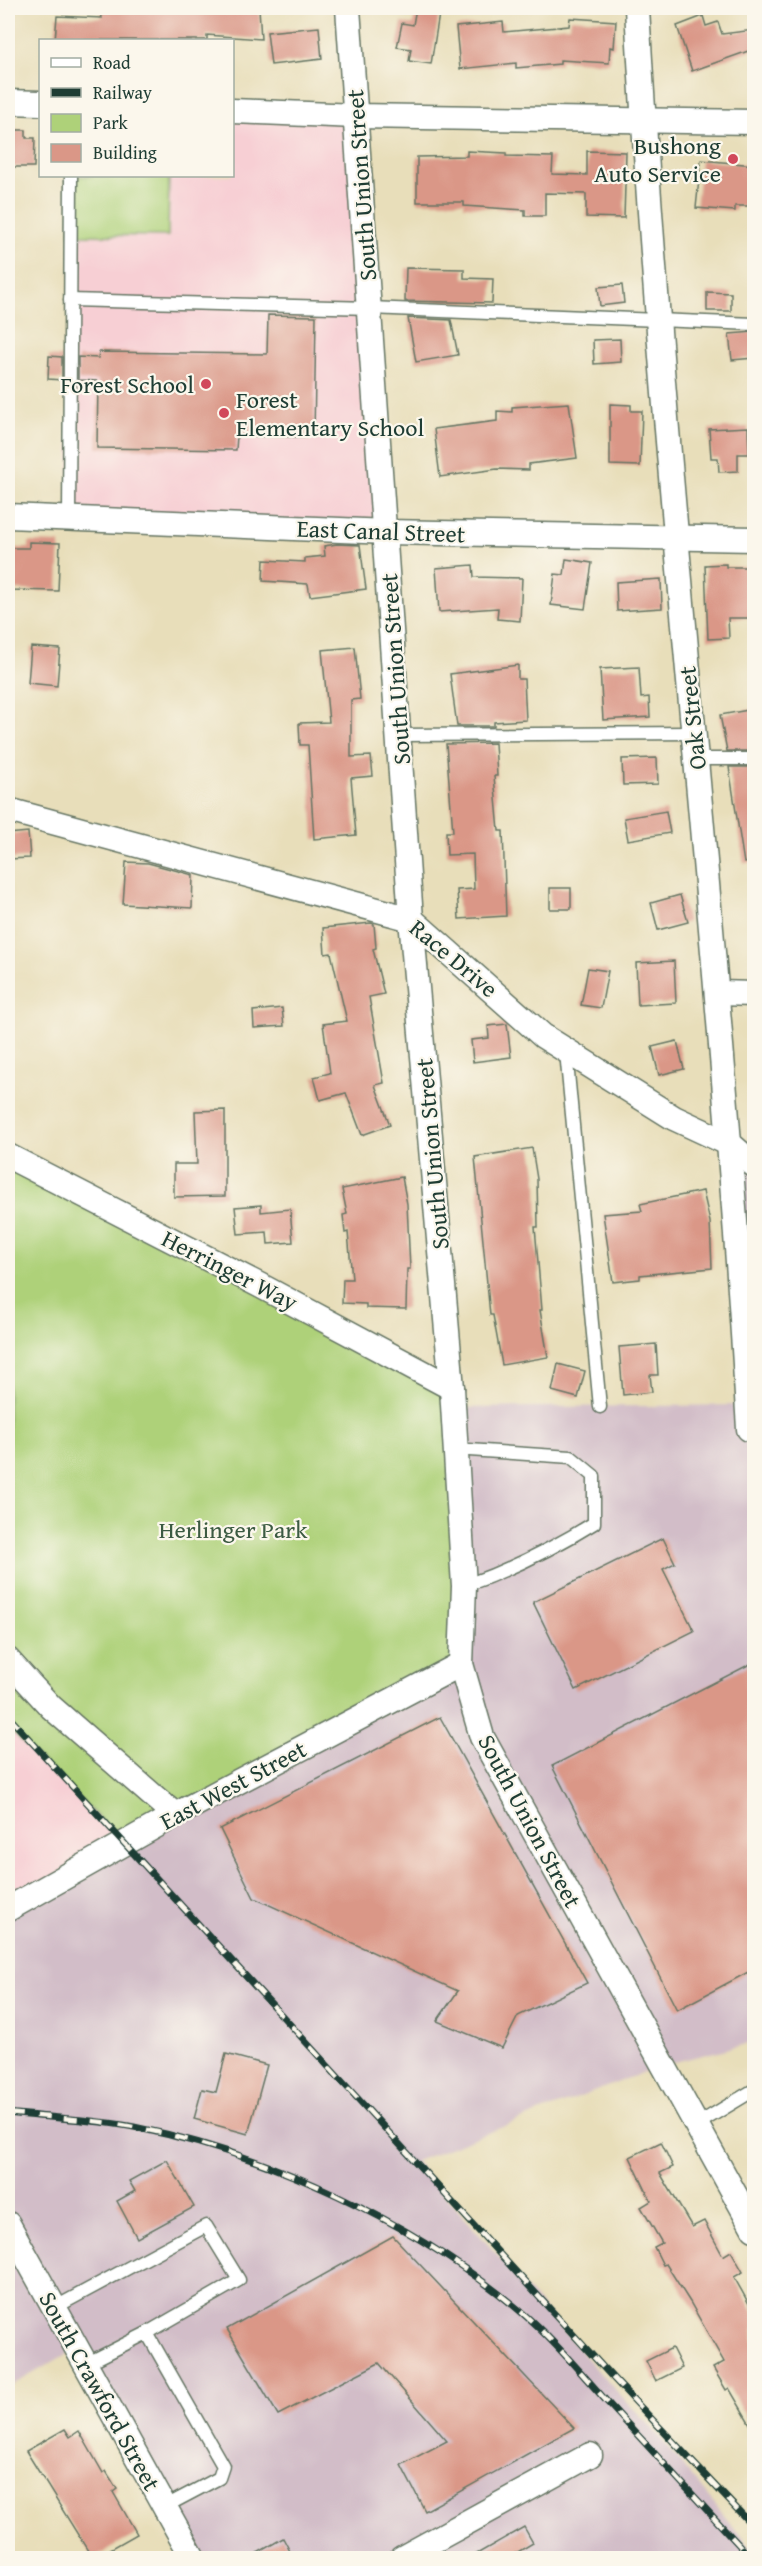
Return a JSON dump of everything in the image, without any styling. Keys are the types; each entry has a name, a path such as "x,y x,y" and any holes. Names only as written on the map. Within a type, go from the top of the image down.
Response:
{"street":[{"name":"South Union Street","path":"348,8 387,532 411,919 452,1388 464,1586 461,1664 482,1737 754,2229"},
{"name":"Oak Street","path":"637,8 643,120 675,538 719,993 749,1429"},
{"path":"8,102 39,103"},
{"path":"234,111 356,116 754,123"},
{"name":"East Canal Street","path":"8,516 387,532 754,539"},
{"name":"Race Drive","path":"8,810 411,919 543,1036 674,1118 730,1144 754,1166"},
{"path":"719,993 754,994"},
{"path":"730,1144 754,1145"},
{"name":"Herringer Way","path":"8,1156 261,1286 452,1388"},
{"path":"8,1660 51,1707 175,1815"},
{"name":"East West Street","path":"8,1909 175,1815 461,1664"},
{"name":"South Crawford Street","path":"8,2224 193,2559"},
{"path":"402,2559 590,2455"}],"lane":[{"path":"69,518 71,177"},
{"path":"70,300 370,308 658,322 754,324"},
{"path":"400,735 694,733"},
{"path":"696,759 754,759"},
{"path":"566,1052 600,1407"},
{"path":"454,1449 571,1457 594,1476 594,1523 498,1575 464,1586"},
{"path":"696,2125 754,2090"},
{"path":"54,2308 206,2226 239,2280 147,2333 84,2365"},
{"path":"147,2333 223,2466 219,2478 164,2507"}],"shaded area":[{"name":"Forest Elementary School","path":"234,111 356,116 387,532 69,518 71,177 234,177"},
{"path":"730,1144 754,1165 754,2042 663,2065 415,2161 607,2381 651,2427 754,2552 754,2558 193,2558 75,2349 8,2388 8,1909 125,1844 453,1408 748,1405"},
{"path":"8,1728 125,1844 8,1909"}],"green space":[{"path":"71,177 169,177 168,236 70,235"},
{"name":"Herlinger Park","path":"8,1156 452,1388 461,1664 125,1844 8,1728"}],"building":[{"path":"100,8 259,8 261,39 207,35 207,39 55,39 57,16 102,18"},
{"path":"416,8 435,8 434,13 439,14 431,64 409,61 411,49 397,47 402,23 413,25"},
{"path":"703,16 706,26 718,22 722,34 754,30 754,49 692,71 677,26"},
{"path":"570,18 616,21 614,48 610,47 609,63 560,60 560,64 516,68 516,63 460,69 456,27 503,22 504,32 569,26"},
{"path":"319,27 322,59 271,65 267,32"},
{"path":"8,130 26,130 26,138 35,138 34,167 8,167"},
{"path":"467,151 506,153 506,156 553,157 552,174 587,175 587,151 626,152 624,218 586,217 586,194 545,193 545,216 525,216 525,210 464,206 464,202 417,202 417,157 467,156"},
{"path":"701,160 754,165 754,206 735,206 735,211 696,208"},
{"path":"406,268 464,269 464,278 493,279 492,303 405,301"},
{"path":"622,285 624,303 600,306 598,287"},
{"path":"707,292 731,293 731,311 707,311"},
{"name":"Forest School","path":"268,315 316,316 314,437 237,436 236,450 97,448 98,381 78,380 78,357 98,358 99,352 267,354"},
{"path":"408,318 451,320 458,355 416,362"},
{"path":"754,332 754,358 732,360 729,334"},
{"path":"620,339 621,362 594,364 593,340"},
{"path":"49,356 62,357 62,380 48,379"},
{"path":"569,403 577,458 529,464 529,470 497,469 440,477 434,429 497,421 497,411 512,412 512,407"},
{"path":"610,404 631,405 631,411 642,411 640,466 610,465"},
{"path":"748,427 749,454 738,454 738,471 719,472 718,458 711,458 709,429"},
{"path":"29,542 60,543 58,591 8,590 8,548 29,548"},
{"path":"360,545 366,589 310,596 308,584 263,581 264,560 305,562 305,558 325,556 324,546"},
{"path":"566,559 592,563 585,609 551,605 555,574 564,575"},
{"path":"726,564 726,567 754,567 754,618 728,618 729,638 708,639 705,565"},
{"path":"473,565 474,577 522,578 520,621 497,619 498,608 439,612 436,568"},
{"path":"661,579 662,608 617,611 616,582"},
{"path":"31,647 60,649 57,686 28,683"},
{"path":"355,647 360,699 351,700 351,757 371,756 373,776 351,778 356,835 314,839 308,745 300,745 299,723 329,722 322,650"},
{"path":"518,665 518,679 524,679 526,720 494,722 494,726 457,726 450,674"},
{"path":"639,667 641,698 649,697 650,717 603,720 600,669"},
{"path":"754,709 754,751 727,751 720,715"},
{"path":"495,743 497,776 494,776 499,831 503,831 506,916 459,919 457,890 474,889 473,854 447,855 446,832 453,832 446,744"},
{"path":"657,758 658,784 623,785 622,759"},
{"path":"729,767 754,767 754,862 744,863"},
{"path":"666,811 670,833 628,840 624,818"},
{"path":"28,832 30,858 8,859 8,834"},
{"path":"126,862 148,863 193,875 192,908 123,904"},
{"path":"550,888 571,888 571,909 550,909"},
{"path":"680,895 688,922 658,930 651,903"},
{"path":"374,924 376,948 373,949 384,994 369,997 384,1083 375,1085 390,1125 362,1135 346,1093 320,1100 314,1077 330,1073 323,1024 347,1021 331,953 325,954 323,928"},
{"path":"674,961 676,1003 638,1005 636,963"},
{"path":"588,968 608,971 601,1008 581,1005"},
{"path":"282,1008 284,1026 254,1028 253,1011"},
{"path":"507,1024 511,1057 473,1062 471,1040 489,1038 488,1026"},
{"path":"677,1041 684,1069 659,1075 652,1047"},
{"path":"225,1110 225,1196 174,1197 174,1164 197,1164 195,1111"},
{"path":"532,1148 537,1179 538,1227 535,1227 542,1310 540,1310 548,1357 502,1365 493,1315 490,1315 475,1157"},
{"path":"402,1177 407,1204 410,1269 407,1269 406,1309 366,1308 366,1304 342,1303 343,1279 352,1279 348,1232 345,1233 343,1215 347,1214 342,1189"},
{"path":"703,1191 710,1222 712,1268 640,1275 640,1279 613,1282 603,1214 642,1211 640,1204"},
{"path":"261,1205 261,1212 290,1209 293,1242 268,1244 267,1232 238,1234 235,1207"},
{"path":"656,1344 658,1375 650,1375 652,1392 623,1395 619,1347"},
{"path":"558,1364 585,1371 578,1398 552,1391"},
{"path":"663,1538 675,1563 663,1569 694,1631 576,1690 533,1602"},
{"path":"754,1662 754,1969 677,2010 552,1766"},
{"path":"440,1717 587,1983 518,2016 502,2048 437,2021 458,1991 254,1898 220,1829"},
{"path":"226,2054 267,2065 248,2134 194,2119 202,2089 216,2092"},
{"path":"661,2142 673,2167 660,2173 692,2227 704,2221 723,2256 731,2251 743,2272 734,2277 754,2313 754,2431 729,2388 726,2390 713,2368 724,2362 690,2302 666,2264 663,2265 654,2247 662,2243 641,2207 651,2201 630,2157"},
{"path":"167,2160 194,2207 137,2238 117,2201 135,2191 129,2181"},
{"path":"393,2236 574,2428 425,2511 401,2465 447,2441 379,2363 278,2415 227,2329"},
{"path":"672,2348 682,2368 656,2381 646,2361"},
{"path":"65,2429 70,2437 79,2431 103,2473 106,2471 117,2489 113,2492 137,2534 93,2559 26,2451"},
{"path":"524,2527 533,2543 506,2559 468,2559"},
{"path":"283,2538 294,2559 247,2559"}],"railway":[{"path":"8,1716 614,2379 754,2527"},
{"path":"8,2113 118,2124 185,2139 236,2155 338,2196 434,2248 478,2278 543,2332 751,2558"}],"place":[{"name":"Bushong Auto Service","path":"733,159"},
{"name":"Forest School","path":"206,384"},
{"name":"Forest Elementary School","path":"224,413"}]}
